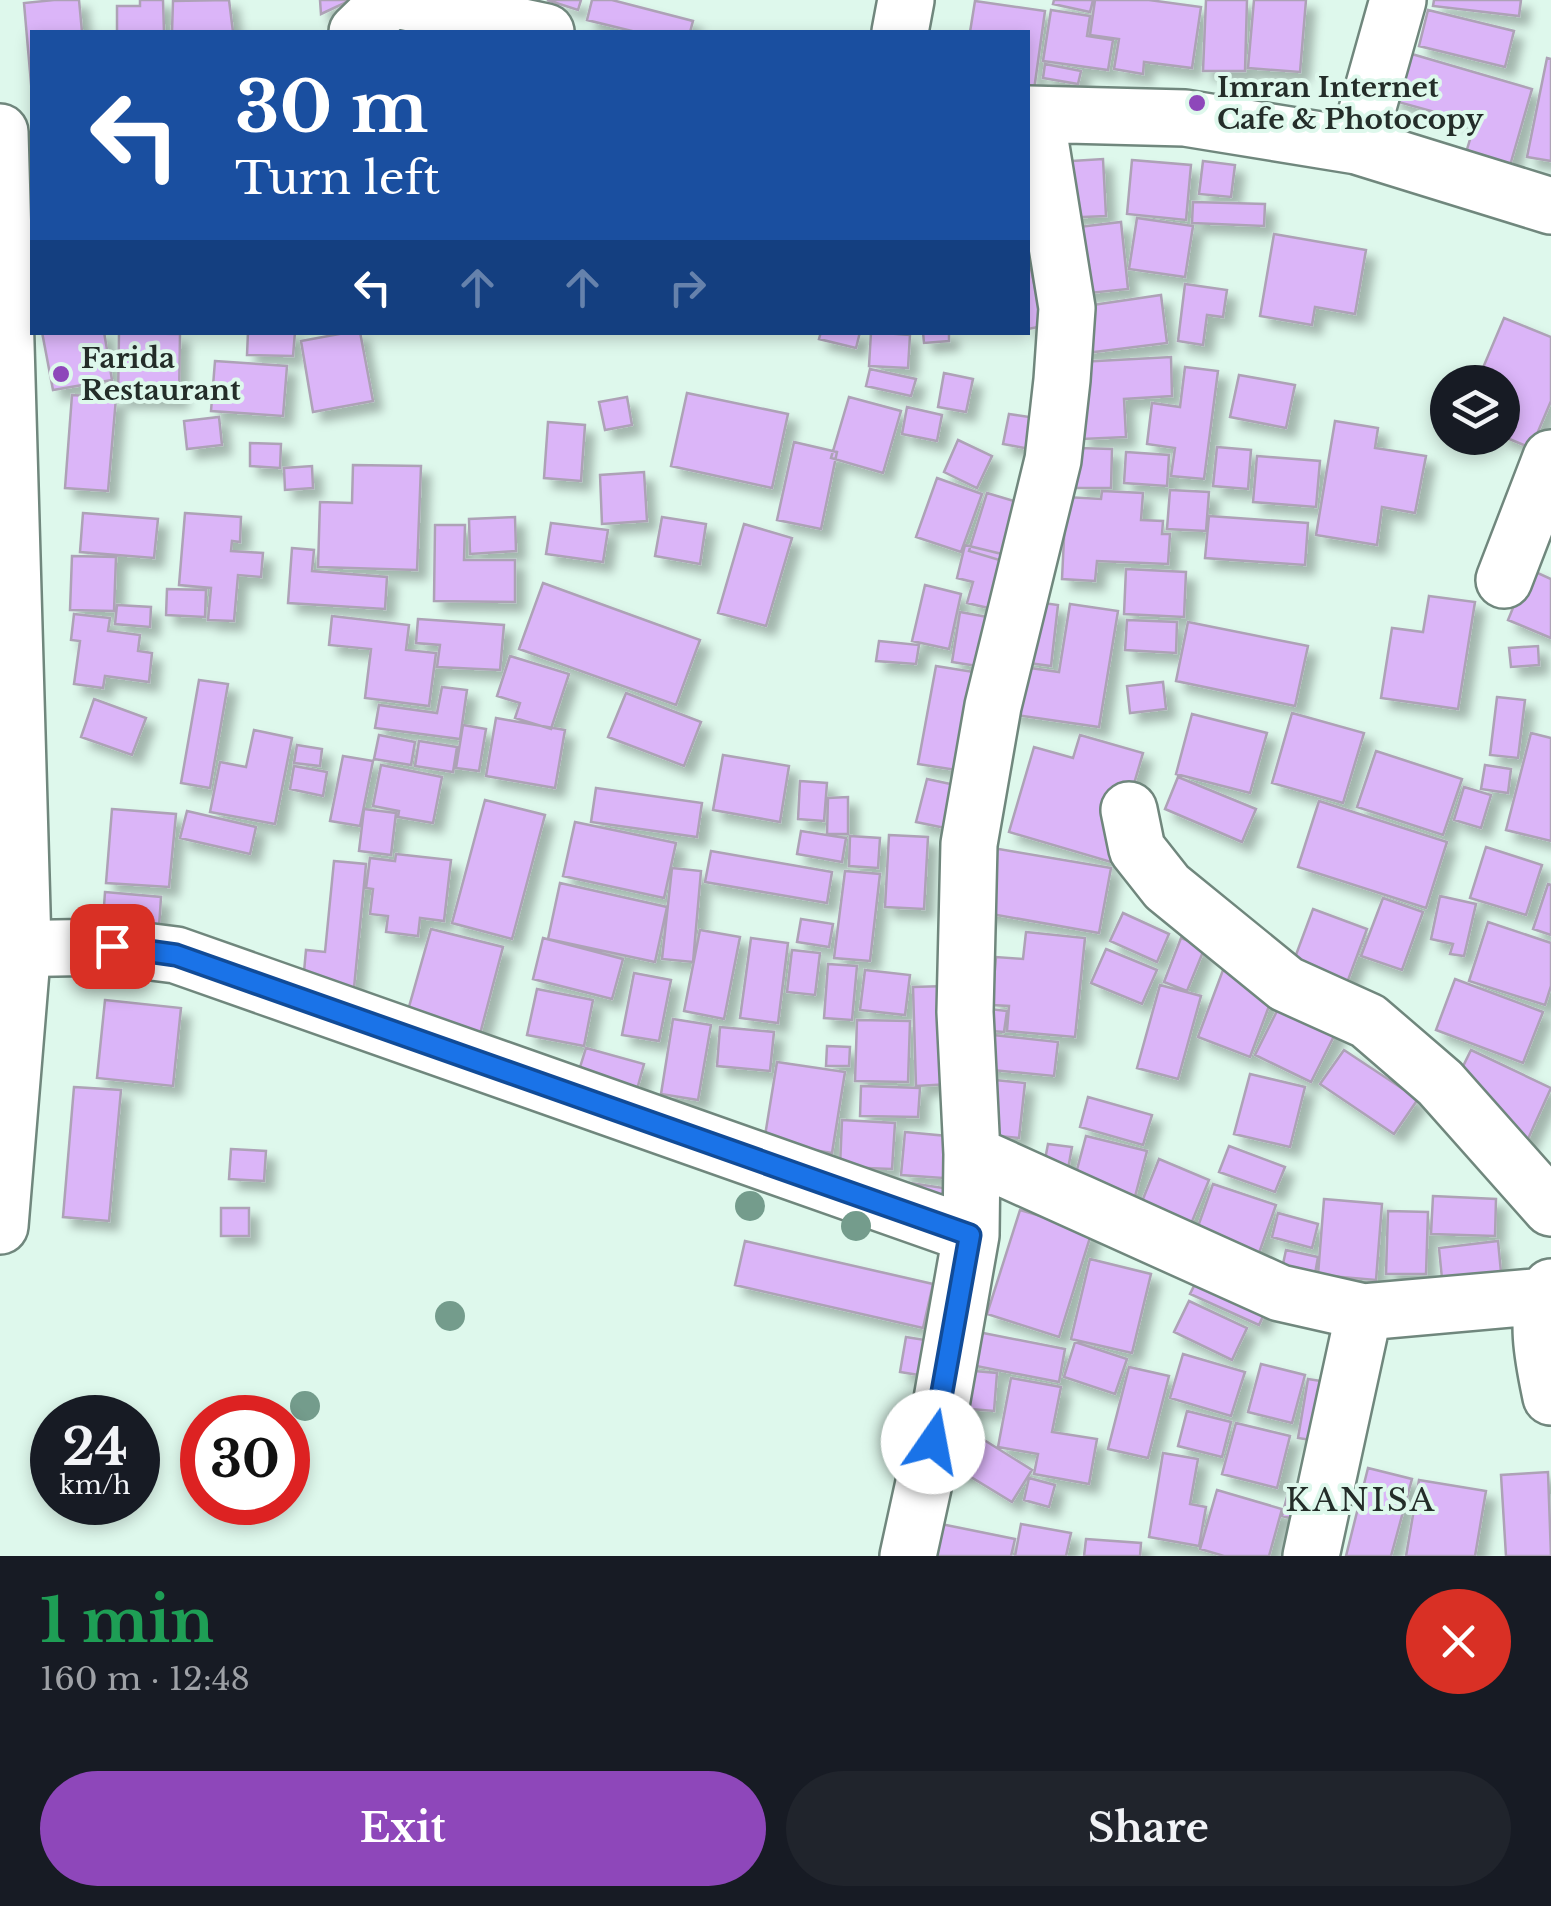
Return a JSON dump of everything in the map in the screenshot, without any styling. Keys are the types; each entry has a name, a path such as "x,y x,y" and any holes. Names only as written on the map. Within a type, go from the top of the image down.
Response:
{"street":[{"path":"359,30 393,0 536,30"},
{"path":"900,30 906,0"},
{"path":"1357,146 1398,0"},
{"path":"908,1556 941,1405 970,1235 972,1154 965,1012 969,844 993,706 1053,460 1066,308 1032,114 1186,118 1357,146 1551,206"},
{"path":"0,132 12,240 12,948 0,1226"},
{"path":"1504,580 1551,458"},
{"path":"1129,810 1137,849 1167,886 1286,984 1368,1021 1440,1083 1551,1208"},
{"path":"12,948 112,946 176,955 970,1235"},
{"path":"972,1154 1280,1293 1364,1312 1548,1291 1542,1348 1551,1397"},
{"path":"1310,1556 1364,1312"}],"building":[{"path":"79,0 82,30 30,30 30,72 24,3"},
{"path":"140,0 163,0 164,30 117,30 117,6 140,6"},
{"path":"229,0 233,30 172,30 173,1"},
{"path":"320,0 351,0 321,14"},
{"path":"547,0 581,0 578,10"},
{"path":"592,0 612,0 693,21 691,30 628,30 587,20"},
{"path":"1054,0 1093,0 1090,12 1053,4"},
{"path":"1095,0 1149,0 1201,7 1192,68 1144,62 1143,74 1114,69 1119,39 1090,35"},
{"path":"1206,0 1247,0 1245,71 1203,71"},
{"path":"1254,0 1306,0 1300,72 1248,68"},
{"path":"1434,0 1521,0 1519,16 1433,6"},
{"path":"975,1 1045,11 1034,90 1030,89 1030,30 970,30"},
{"path":"1051,10 1090,16 1087,36 1113,40 1108,70 1043,61"},
{"path":"1428,10 1514,31 1505,67 1419,46"},
{"path":"1405,52 1532,89 1509,169 1465,156 1475,123 1391,100"},
{"path":"1547,58 1551,59 1551,161 1527,157"},
{"path":"1045,64 1081,71 1078,84 1043,78"},
{"path":"1103,159 1106,216 1060,218 1056,162"},
{"path":"1132,160 1191,165 1186,220 1127,214"},
{"path":"1203,161 1235,165 1231,197 1199,194"},
{"path":"1193,202 1265,204 1264,226 1192,223"},
{"path":"1137,218 1193,226 1185,277 1129,269"},
{"path":"1121,222 1128,289 1070,295 1062,229"},
{"path":"1274,234 1366,250 1355,314 1315,307 1312,325 1260,316"},
{"path":"1030,269 1043,326 1030,329"},
{"path":"1185,284 1227,290 1223,317 1207,315 1203,345 1178,341"},
{"path":"1161,295 1167,343 1078,354 1072,308"},
{"path":"1504,318 1551,337 1551,401 1531,448 1520,443 1520,365 1484,365"},
{"path":"43,335 104,335 112,380 53,390"},
{"path":"119,335 180,335 179,399 118,398"},
{"path":"248,335 295,335 293,356 247,355"},
{"path":"361,335 373,401 313,412 301,341"},
{"path":"820,335 859,335 856,348 819,339"},
{"path":"871,335 910,335 908,368 869,366"},
{"path":"923,335 949,335 949,341 924,343"},
{"path":"1171,357 1172,396 1124,399 1126,437 1082,439 1079,362"},
{"path":"215,361 287,366 283,416 211,411"},
{"path":"1185,367 1218,371 1204,479 1171,476 1175,448 1147,444 1152,403 1180,407"},
{"path":"870,369 916,379 911,396 866,386"},
{"path":"944,373 973,379 966,412 938,407"},
{"path":"1239,375 1295,385 1286,428 1230,417"},
{"path":"687,393 788,414 772,488 671,466"},
{"path":"72,395 116,398 108,491 65,488"},
{"path":"627,397 632,425 605,430 599,402"},
{"path":"849,397 901,411 883,473 831,458"},
{"path":"907,407 942,415 937,441 902,434"},
{"path":"1009,414 1036,418 1030,449 1003,444"},
{"path":"219,417 222,445 187,449 184,421"},
{"path":"1335,421 1378,428 1375,448 1426,456 1415,513 1382,507 1377,545 1316,535"},
{"path":"548,422 585,425 581,481 544,478"},
{"path":"958,440 992,456 977,488 944,472"},
{"path":"794,442 837,452 821,529 777,520"},
{"path":"250,443 281,444 280,468 250,466"},
{"path":"1217,447 1251,450 1248,489 1213,486"},
{"path":"1077,448 1112,449 1111,488 1076,488"},
{"path":"1126,452 1169,455 1167,486 1124,483"},
{"path":"1257,456 1320,461 1316,507 1253,502"},
{"path":"353,465 421,466 417,570 318,567 320,502 352,503"},
{"path":"312,466 313,488 285,490 284,468"},
{"path":"644,472 647,521 602,524 600,475"},
{"path":"937,478 982,494 961,552 916,537"},
{"path":"1170,490 1209,492 1206,531 1167,529"},
{"path":"1102,491 1143,493 1141,520 1163,521 1162,534 1170,534 1168,564 1097,561 1095,581 1062,579 1066,497 1101,499"},
{"path":"987,493 1024,504 1006,562 969,551"},
{"path":"83,513 158,519 154,558 80,552"},
{"path":"185,513 241,517 240,542 232,541 231,551 263,553 261,577 238,575 234,621 208,620 211,588 179,585"},
{"path":"1209,516 1308,523 1305,565 1205,558"},
{"path":"515,517 516,551 470,554 469,519"},
{"path":"662,517 706,524 700,564 655,556"},
{"path":"551,523 608,530 603,562 546,554"},
{"path":"744,524 792,538 766,626 718,613"},
{"path":"435,525 465,525 464,560 515,560 515,602 434,601"},
{"path":"965,545 1010,556 997,610 967,603 973,582 957,578"},
{"path":"292,548 314,550 312,571 387,577 385,609 288,603"},
{"path":"72,556 116,557 114,611 70,610"},
{"path":"1126,569 1186,572 1184,617 1124,614"},
{"path":"1529,569 1551,579 1551,638 1508,620"},
{"path":"543,583 700,640 676,705 519,649"},
{"path":"925,585 961,594 949,649 912,641"},
{"path":"167,589 206,590 205,617 166,615"},
{"path":"1429,596 1475,602 1458,709 1381,698 1392,628 1423,632"},
{"path":"1029,601 1058,605 1051,666 1021,662"},
{"path":"1070,604 1118,611 1099,727 1009,714 1016,666 1059,672"},
{"path":"117,605 151,607 150,627 115,624"},
{"path":"960,612 1004,620 996,669 952,662"},
{"path":"74,614 110,618 108,631 140,635 138,651 152,653 149,682 105,676 103,688 74,684 80,641 71,640"},
{"path":"332,616 409,625 406,650 436,653 429,706 365,698 371,649 329,645"},
{"path":"418,619 504,625 500,670 437,667 440,645 416,643"},
{"path":"1127,620 1177,622 1176,653 1125,650"},
{"path":"1188,622 1308,646 1295,706 1176,681"},
{"path":"879,641 919,645 916,664 876,661"},
{"path":"1538,646 1539,665 1511,667 1509,648"},
{"path":"510,656 569,674 551,729 515,718 520,703 497,696"},
{"path":"936,666 986,674 969,772 918,764"},
{"path":"199,680 228,684 210,788 181,783"},
{"path":"1163,682 1166,709 1130,713 1127,686"},
{"path":"442,687 467,690 460,739 375,728 379,705 437,713"},
{"path":"626,693 701,722 684,766 608,737"},
{"path":"1497,697 1525,700 1518,758 1490,755"},
{"path":"94,699 146,718 132,755 81,737"},
{"path":"1292,713 1364,733 1343,803 1272,783"},
{"path":"1192,714 1267,733 1250,793 1176,774"},
{"path":"496,718 565,730 555,788 486,776"},
{"path":"463,725 486,729 479,771 456,768"},
{"path":"254,730 292,738 275,824 210,812 220,762 246,767"},
{"path":"1531,733 1551,738 1551,841 1506,830"},
{"path":"379,735 415,742 411,765 374,759"},
{"path":"1080,735 1143,753 1111,862 1009,832 1034,747 1073,758"},
{"path":"419,741 457,747 453,772 415,766"},
{"path":"297,745 322,749 320,766 294,763"},
{"path":"1376,751 1462,779 1443,835 1357,807"},
{"path":"723,755 789,766 780,822 713,810"},
{"path":"343,756 373,761 360,826 330,821"},
{"path":"381,765 442,777 433,823 398,817 399,811 373,806"},
{"path":"1485,765 1511,769 1508,793 1481,789"},
{"path":"294,766 327,772 323,796 290,789"},
{"path":"1178,777 1256,809 1242,842 1165,809"},
{"path":"927,779 960,786 950,829 916,822"},
{"path":"800,781 827,783 824,821 798,819"},
{"path":"1464,787 1491,795 1481,828 1454,820"},
{"path":"596,788 702,803 697,837 591,822"},
{"path":"848,797 848,834 827,834 828,798"},
{"path":"485,800 545,815 512,939 452,923"},
{"path":"1319,801 1447,842 1426,908 1298,867"},
{"path":"112,809 176,814 169,887 106,883"},
{"path":"364,809 396,813 391,855 359,851"},
{"path":"187,811 256,827 250,854 180,838"},
{"path":"575,822 676,843 664,898 563,876"},
{"path":"801,831 846,838 842,862 797,854"},
{"path":"889,835 928,837 924,909 885,907"},
{"path":"850,836 880,838 878,868 849,866"},
{"path":"981,846 1111,868 1099,933 969,910"},
{"path":"1486,847 1542,865 1526,915 1470,898"},
{"path":"711,851 832,872 827,903 705,882"},
{"path":"396,854 451,860 444,921 420,918 418,936 386,932 388,916 370,914 373,889 366,888 370,858 395,861"},
{"path":"334,861 366,864 354,988 303,983 306,950 325,952"},
{"path":"672,868 701,871 693,962 662,959"},
{"path":"845,871 880,874 870,961 834,958"},
{"path":"560,883 667,907 655,962 548,939"},
{"path":"1548,884 1551,885 1551,935 1533,929"},
{"path":"105,892 161,897 159,927 103,921"},
{"path":"1440,896 1476,904 1464,956 1450,954 1453,944 1431,939"},
{"path":"1383,898 1423,912 1402,970 1361,956"},
{"path":"1313,909 1367,929 1341,999 1287,979"},
{"path":"1123,913 1169,934 1157,962 1110,941"},
{"path":"801,919 833,924 829,947 797,942"},
{"path":"1488,922 1551,943 1551,986 1545,1005 1469,981"},
{"path":"431,929 503,947 480,1034 407,1014"},
{"path":"700,930 740,937 724,1019 684,1011"},
{"path":"1026,932 1085,938 1075,1037 1007,1031 1009,1006 992,1005 996,957 1023,959"},
{"path":"543,938 623,959 612,999 533,979"},
{"path":"751,938 788,943 778,1023 740,1018"},
{"path":"1181,938 1205,947 1187,991 1164,982"},
{"path":"1106,949 1157,970 1142,1004 1091,983"},
{"path":"792,950 820,953 815,995 787,992"},
{"path":"828,964 857,966 852,1020 824,1018"},
{"path":"865,970 910,975 905,1015 860,1010"},
{"path":"1223,970 1275,990 1250,1057 1198,1037"},
{"path":"634,973 671,980 659,1041 622,1035"},
{"path":"1455,979 1543,1012 1523,1063 1436,1030"},
{"path":"1160,985 1201,996 1178,1079 1137,1068"},
{"path":"947,986 951,1084 916,1086 913,987"},
{"path":"537,989 593,1000 584,1046 527,1035"},
{"path":"105,1000 181,1008 173,1086 97,1078"},
{"path":"1282,1001 1338,1028 1311,1082 1255,1055"},
{"path":"981,1008 1007,1011 1004,1032 979,1030"},
{"path":"673,1019 711,1025 698,1100 661,1094"},
{"path":"857,1020 910,1021 908,1082 855,1081"},
{"path":"720,1027 774,1032 770,1071 717,1066"},
{"path":"975,1033 1058,1042 1054,1076 972,1068"},
{"path":"827,1046 850,1047 849,1066 826,1066"},
{"path":"586,1048 644,1064 636,1093 577,1077"},
{"path":"1344,1050 1418,1099 1394,1134 1320,1084"},
{"path":"1471,1050 1551,1088 1523,1150 1451,1091"},
{"path":"777,1062 845,1072 832,1153 764,1142"},
{"path":"1250,1074 1305,1087 1290,1147 1234,1134"},
{"path":"985,1079 1025,1083 1019,1138 979,1134"},
{"path":"861,1086 920,1088 918,1117 860,1116"},
{"path":"74,1087 121,1090 109,1221 63,1217"},
{"path":"1088,1097 1152,1115 1143,1145 1080,1127"},
{"path":"842,1120 895,1123 892,1169 840,1167"},
{"path":"905,1132 947,1136 943,1178 901,1175"},
{"path":"1086,1136 1147,1151 1132,1208 1071,1192"},
{"path":"1048,1144 1072,1147 1068,1169 1044,1165"},
{"path":"1229,1146 1285,1167 1275,1192 1219,1172"},
{"path":"231,1149 266,1151 264,1181 229,1179"},
{"path":"1159,1159 1209,1180 1191,1224 1141,1204"},
{"path":"910,1183 950,1189 947,1214 906,1208"},
{"path":"1213,1184 1276,1205 1258,1256 1195,1235"},
{"path":"1433,1196 1496,1199 1495,1236 1431,1234"},
{"path":"1324,1199 1382,1204 1376,1280 1318,1275"},
{"path":"221,1208 249,1208 249,1236 221,1236"},
{"path":"1020,1210 1092,1231 1059,1337 987,1314"},
{"path":"1388,1211 1428,1212 1426,1274 1386,1274"},
{"path":"1278,1213 1318,1224 1312,1248 1272,1237"},
{"path":"745,1241 933,1284 923,1328 735,1285"},
{"path":"1498,1241 1502,1283 1443,1289 1439,1248"},
{"path":"1286,1250 1318,1257 1313,1285 1280,1278"},
{"path":"1090,1259 1151,1274 1132,1353 1071,1339"},
{"path":"1201,1272 1269,1303 1259,1325 1190,1294"},
{"path":"1189,1301 1247,1328 1232,1360 1174,1332"},
{"path":"973,1331 1065,1349 1059,1382 966,1364"},
{"path":"906,1337 925,1340 919,1375 900,1372"},
{"path":"1075,1342 1127,1359 1115,1394 1064,1377"},
{"path":"1183,1354 1245,1372 1231,1416 1170,1398"},
{"path":"1261,1364 1305,1375 1292,1423 1248,1412"},
{"path":"1129,1367 1169,1376 1148,1458 1108,1449"},
{"path":"963,1370 997,1373 994,1411 959,1408"},
{"path":"1011,1378 1061,1387 1052,1432 1097,1439 1089,1484 1034,1474 1038,1454 998,1447"},
{"path":"1308,1379 1340,1384 1330,1443 1298,1438"},
{"path":"1187,1411 1231,1422 1222,1457 1178,1446"},
{"path":"1236,1423 1290,1436 1277,1488 1222,1474"},
{"path":"973,1433 1032,1470 1012,1502 953,1466"},
{"path":"1163,1453 1198,1459 1190,1504 1206,1507 1199,1546 1149,1537"},
{"path":"1368,1468 1412,1479 1391,1556 1346,1556"},
{"path":"1548,1472 1551,1556 1506,1556 1501,1475"},
{"path":"1029,1478 1055,1485 1049,1507 1024,1500"},
{"path":"1419,1480 1486,1491 1475,1556 1406,1556"},
{"path":"1290,1485 1314,1491 1306,1522 1282,1516"},
{"path":"1217,1490 1282,1509 1269,1556 1224,1556 1200,1549"},
{"path":"941,1524 1015,1539 1011,1556 934,1556"},
{"path":"1021,1524 1071,1533 1066,1556 1015,1556"},
{"path":"1086,1539 1141,1543 1140,1556 1084,1556"}],"place":[{"name":"Imran Internet Cafe & Photocopy","path":"1197,103"},
{"name":"Farida Restaurant","path":"61,374"}],"district":[{"name":"KANISA","path":"1361,1500"}],"route":[{"path":"112,946 176,955 970,1235 933,1442"}]}
